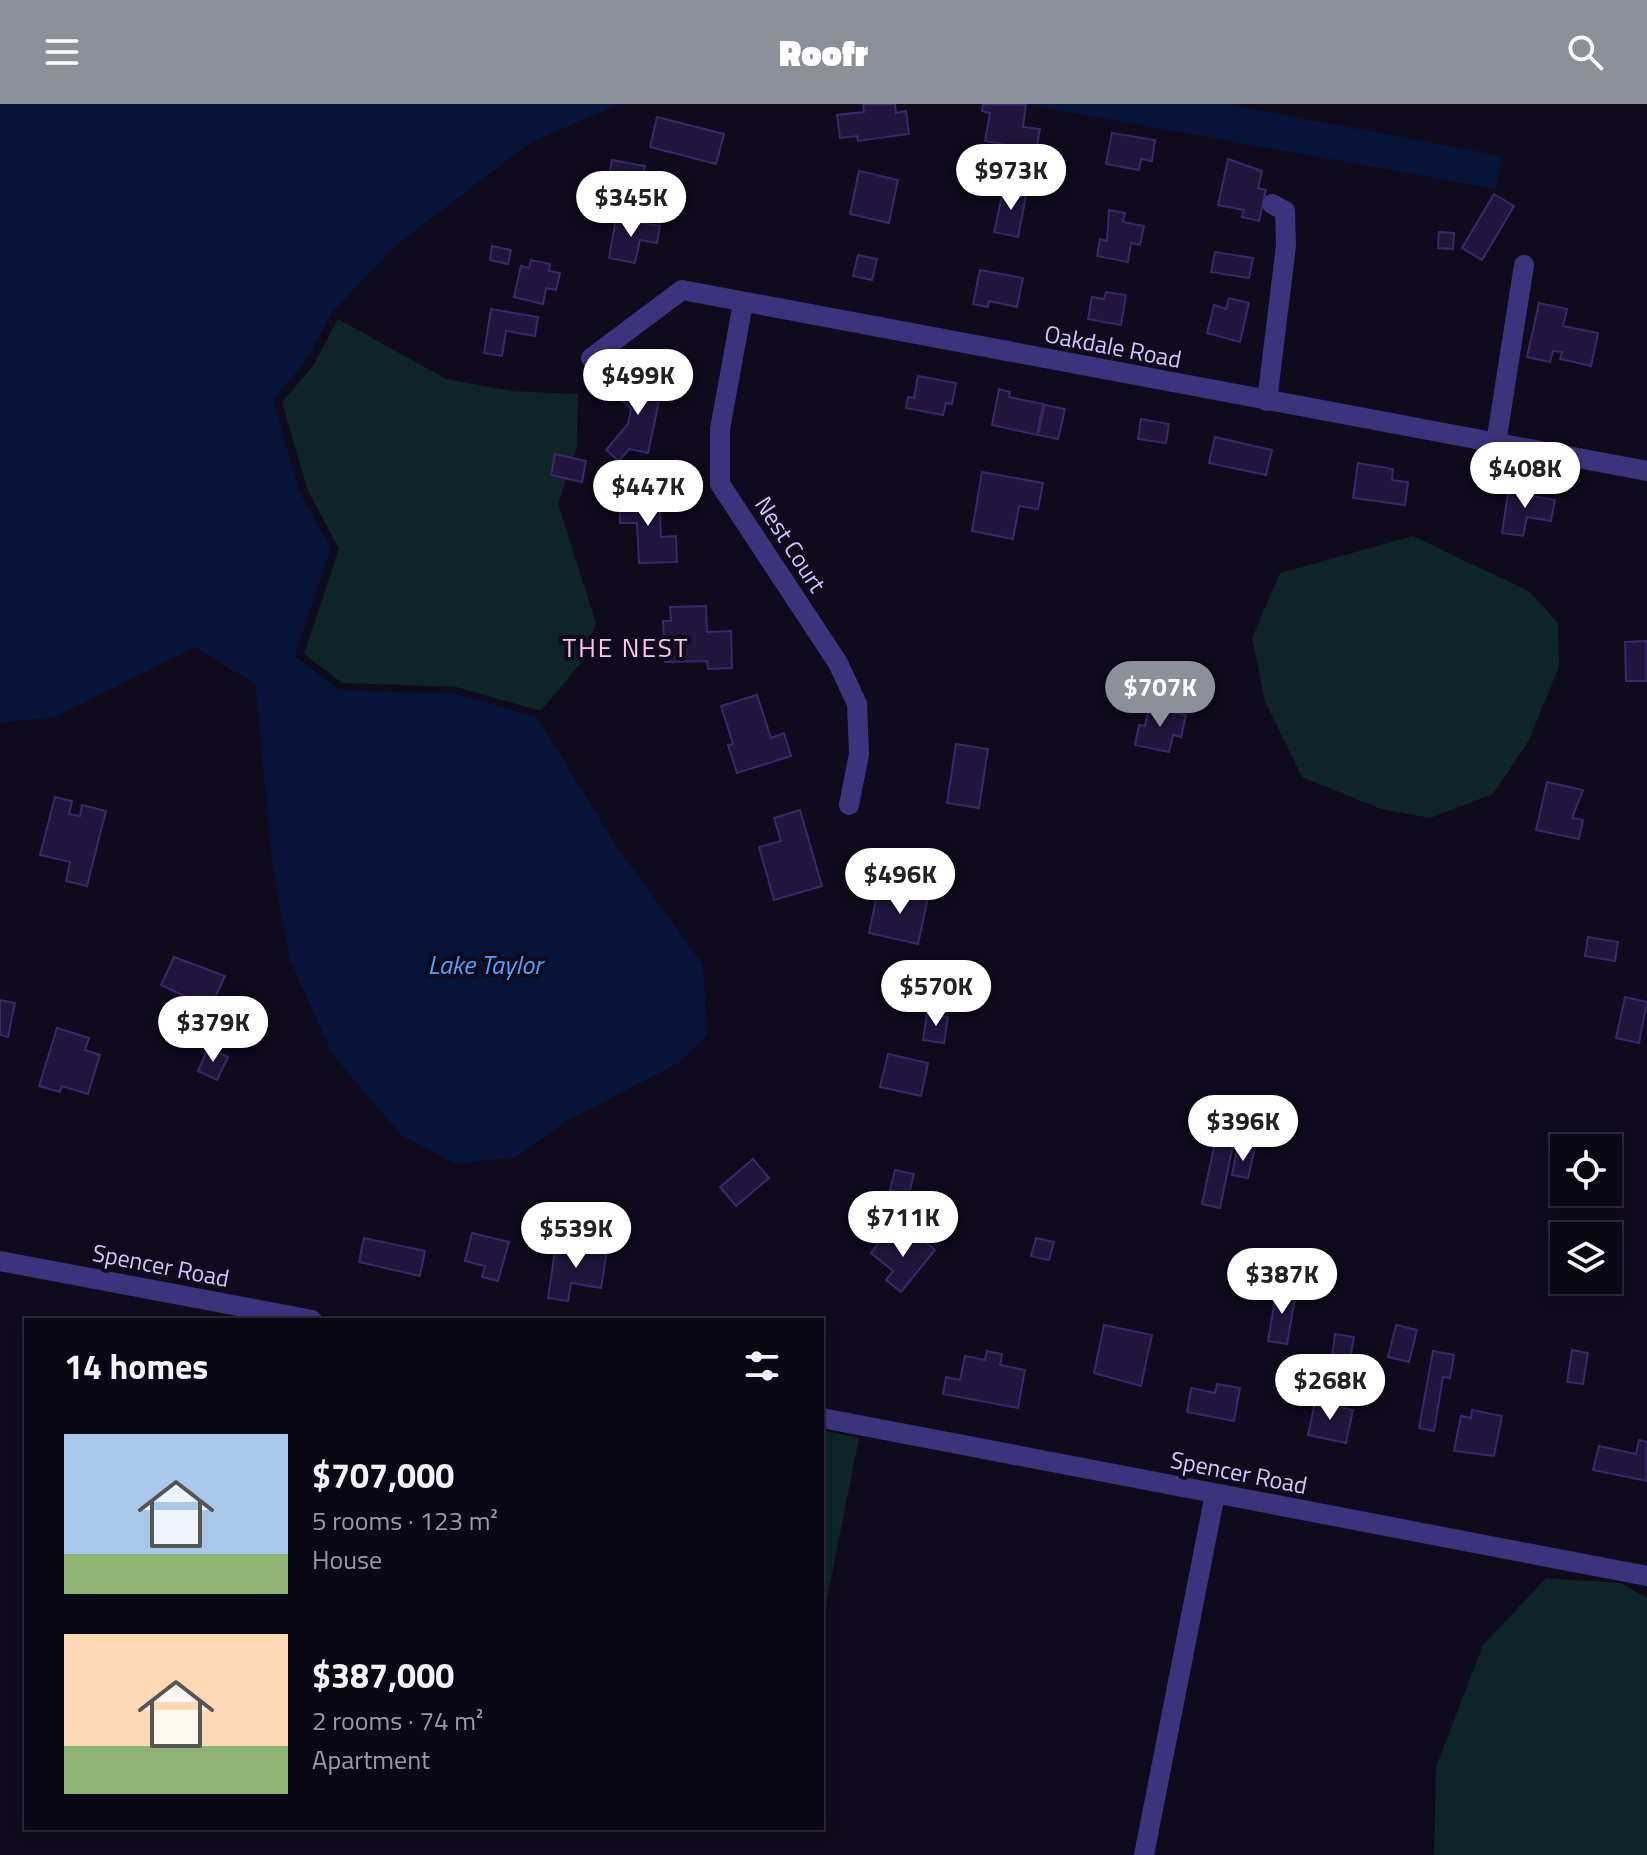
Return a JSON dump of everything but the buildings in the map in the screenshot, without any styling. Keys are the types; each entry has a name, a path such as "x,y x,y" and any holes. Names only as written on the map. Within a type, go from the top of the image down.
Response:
{"street":[{"path":"1267,401 1286,246 1285,211 1272,204"},
{"path":"1496,443 1524,265"},
{"name":"Oakdale Road","path":"591,358 682,290 1647,471"},
{"name":"Nest Court","path":"743,303 720,429 720,484 838,663 857,704 859,754 849,805"},
{"name":"Spencer Road","path":"0,1261 301,1318"},
{"name":"Spencer Road","path":"824,1418 1647,1576"},
{"path":"1144,1855 1215,1494"}],"green space":[{"path":"338,319 446,379 511,391 578,394 577,446 558,504 596,623 580,664 541,711 456,687 342,683 304,654 339,549 307,489 282,402 313,366"},
{"path":"1413,536 1530,592 1558,623 1559,667 1529,740 1493,794 1430,818 1381,809 1302,777 1265,701 1252,638 1280,573"},
{"path":"824,1430 859,1438 824,1614"},
{"path":"1546,1578 1621,1583 1647,1598 1647,1855 1434,1855 1436,1767 1483,1645"}],"water":[{"name":"Lake Taylor","path":"0,104 620,104 531,142 394,247 331,314 305,362 273,400 299,491 331,549 295,656 339,690 456,694 537,717 615,844 703,965 707,1035 677,1064 565,1122 516,1157 456,1164 402,1136 332,1054 290,960 273,870 255,684 195,647 55,717 0,723"},
{"path":"1024,104 1227,104 1502,156 1496,189"}],"district":[{"name":"THE NEST","path":"626,647"}]}
